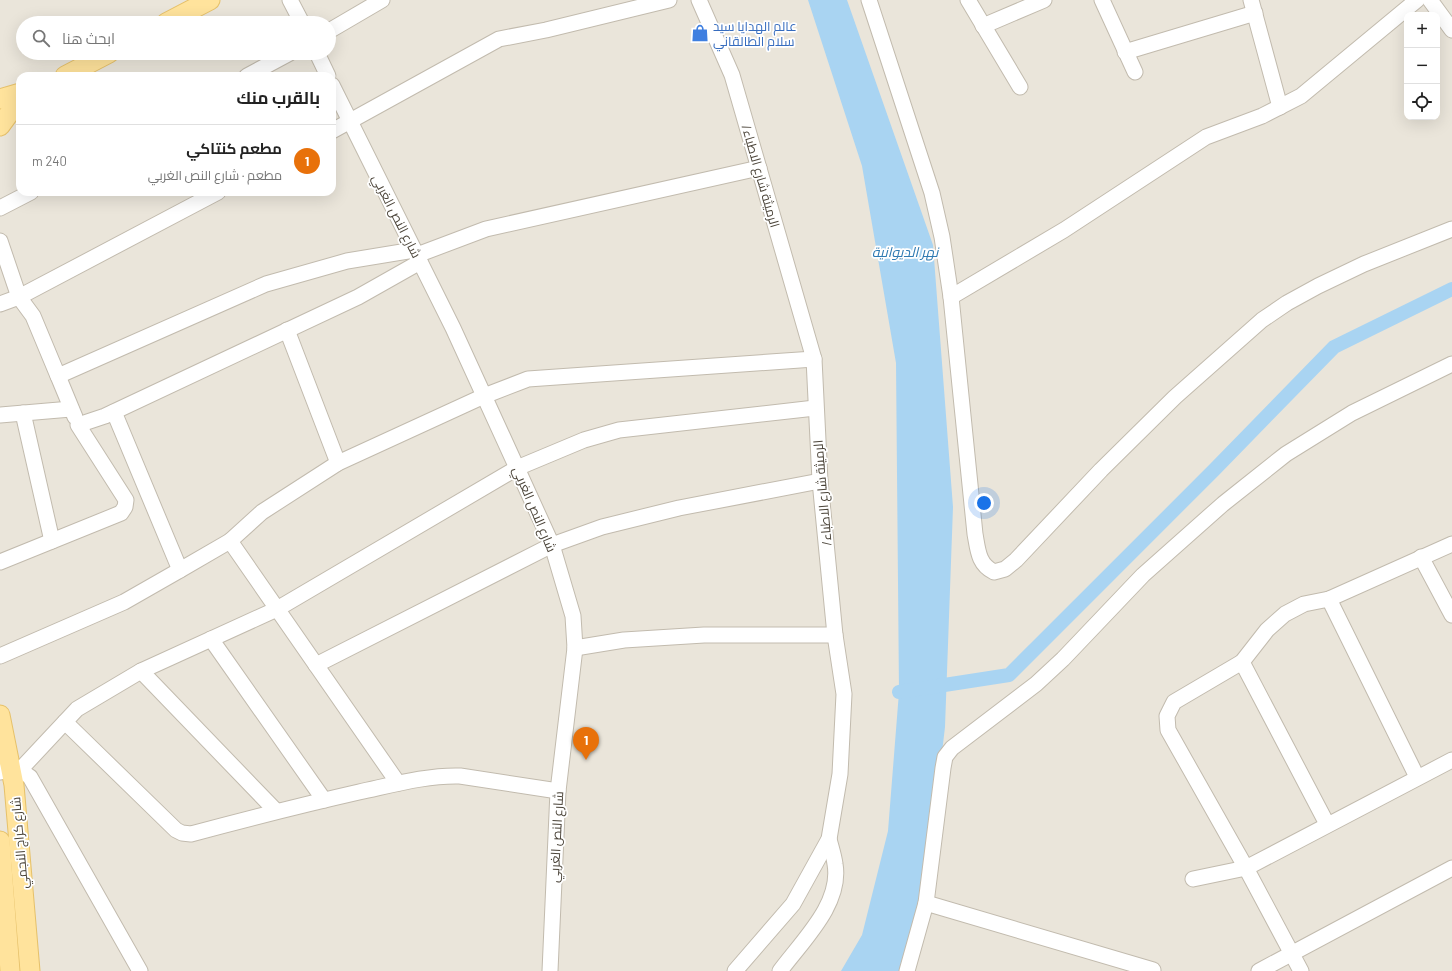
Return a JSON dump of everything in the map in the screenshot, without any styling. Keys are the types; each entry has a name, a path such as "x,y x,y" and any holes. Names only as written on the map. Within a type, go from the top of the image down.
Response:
{"main road":[{"path":"179,16 210,0"},
{"path":"73,72 96,60"},
{"path":"0,99 16,94"},
{"path":"0,126 11,110 16,107"},
{"name":"شارع كراج النجمي","path":"0,715 10,771 21,855 30,971"},
{"path":"0,850 4,949 10,971"}],"street":[{"path":"290,0 298,16"},
{"path":"336,27 382,0"},
{"path":"336,129 499,39 546,30 669,0"},
{"name":"/الرميثة شارع الاطباء","path":"699,0 732,75 814,359 815,408 820,481 835,635 844,694 840,774 829,840 793,904 735,971"},
{"path":"869,0 932,194 942,237 951,297 975,534 979,558 986,568 994,572 1005,569 1016,560 1101,470 1175,397 1262,320 1287,303 1324,282 1364,264 1452,229"},
{"path":"968,0 1020,87"},
{"path":"984,26 1044,0"},
{"path":"1102,0 1135,72"},
{"path":"951,297 1064,230 1206,137 1262,116 1301,96 1417,0"},
{"path":"1430,0 1452,30"},
{"path":"1125,52 1253,6 1280,107"},
{"path":"255,72 277,60"},
{"path":"320,60 326,72"},
{"name":"شارع النص الغربي","path":"336,94 417,256 484,396 552,545 573,616 575,648 558,792 550,971"},
{"path":"78,425 114,412 358,297 417,256 486,230 759,168"},
{"path":"0,208 23,196"},
{"path":"0,304 19,298 210,196"},
{"path":"0,241 19,298 33,316 78,425 126,500 125,507 121,513 0,562"},
{"path":"58,376 266,284 347,261 417,256"},
{"path":"287,330 338,463"},
{"path":"0,656 124,602 230,541 262,512 338,463 484,396 528,378 814,359"},
{"path":"907,971 926,903 943,768 945,758 952,748 1036,684 1063,659 1143,575 1223,504 1286,454 1352,413 1452,364"},
{"path":"10,771 65,722 77,709 141,671 277,609 517,468 584,440 619,430 815,408"},
{"path":"0,415 72,409"},
{"path":"114,412 180,570"},
{"path":"24,413 52,541"},
{"path":"316,665 552,545 602,527 679,508 820,481"},
{"path":"230,541 398,784"},
{"path":"1301,971 1246,868 1168,730 1167,716 1174,702 1242,662 1267,630 1285,614 1304,604 1329,599 1452,544"},
{"path":"1421,557 1452,615"},
{"path":"1329,599 1417,777"},
{"path":"575,648 624,640 704,634 835,635"},
{"path":"210,639 324,800"},
{"path":"1242,662 1327,824"},
{"path":"141,671 276,811"},
{"path":"65,722 176,830 182,833 191,834 276,811 446,775 558,792"},
{"path":"1193,879 1246,868 1327,824 1452,760"},
{"path":"10,771 25,773 33,783 140,971"},
{"path":"780,971 802,944 831,900 835,882 835,865 829,840"},
{"path":"1259,971 1452,868"},
{"path":"926,903 1153,970"}],"shaded area":[{"path":"0,0 1452,0 1452,971 0,971"}],"water":[{"name":"نهر الديوانية","path":"808,0 847,0 933,245 953,507 945,727 927,880 904,971 841,971 862,935 888,831 899,692 896,363 862,166"}],"waterway":[{"path":"899,692 1009,675 1214,470 1334,347 1452,289"}],"place":[{"name":"عالم الهدايا سيد سلام الطالقاني","path":"700,33"},
{"name":"مطعم كنتاكي","path":"586,760"}]}
